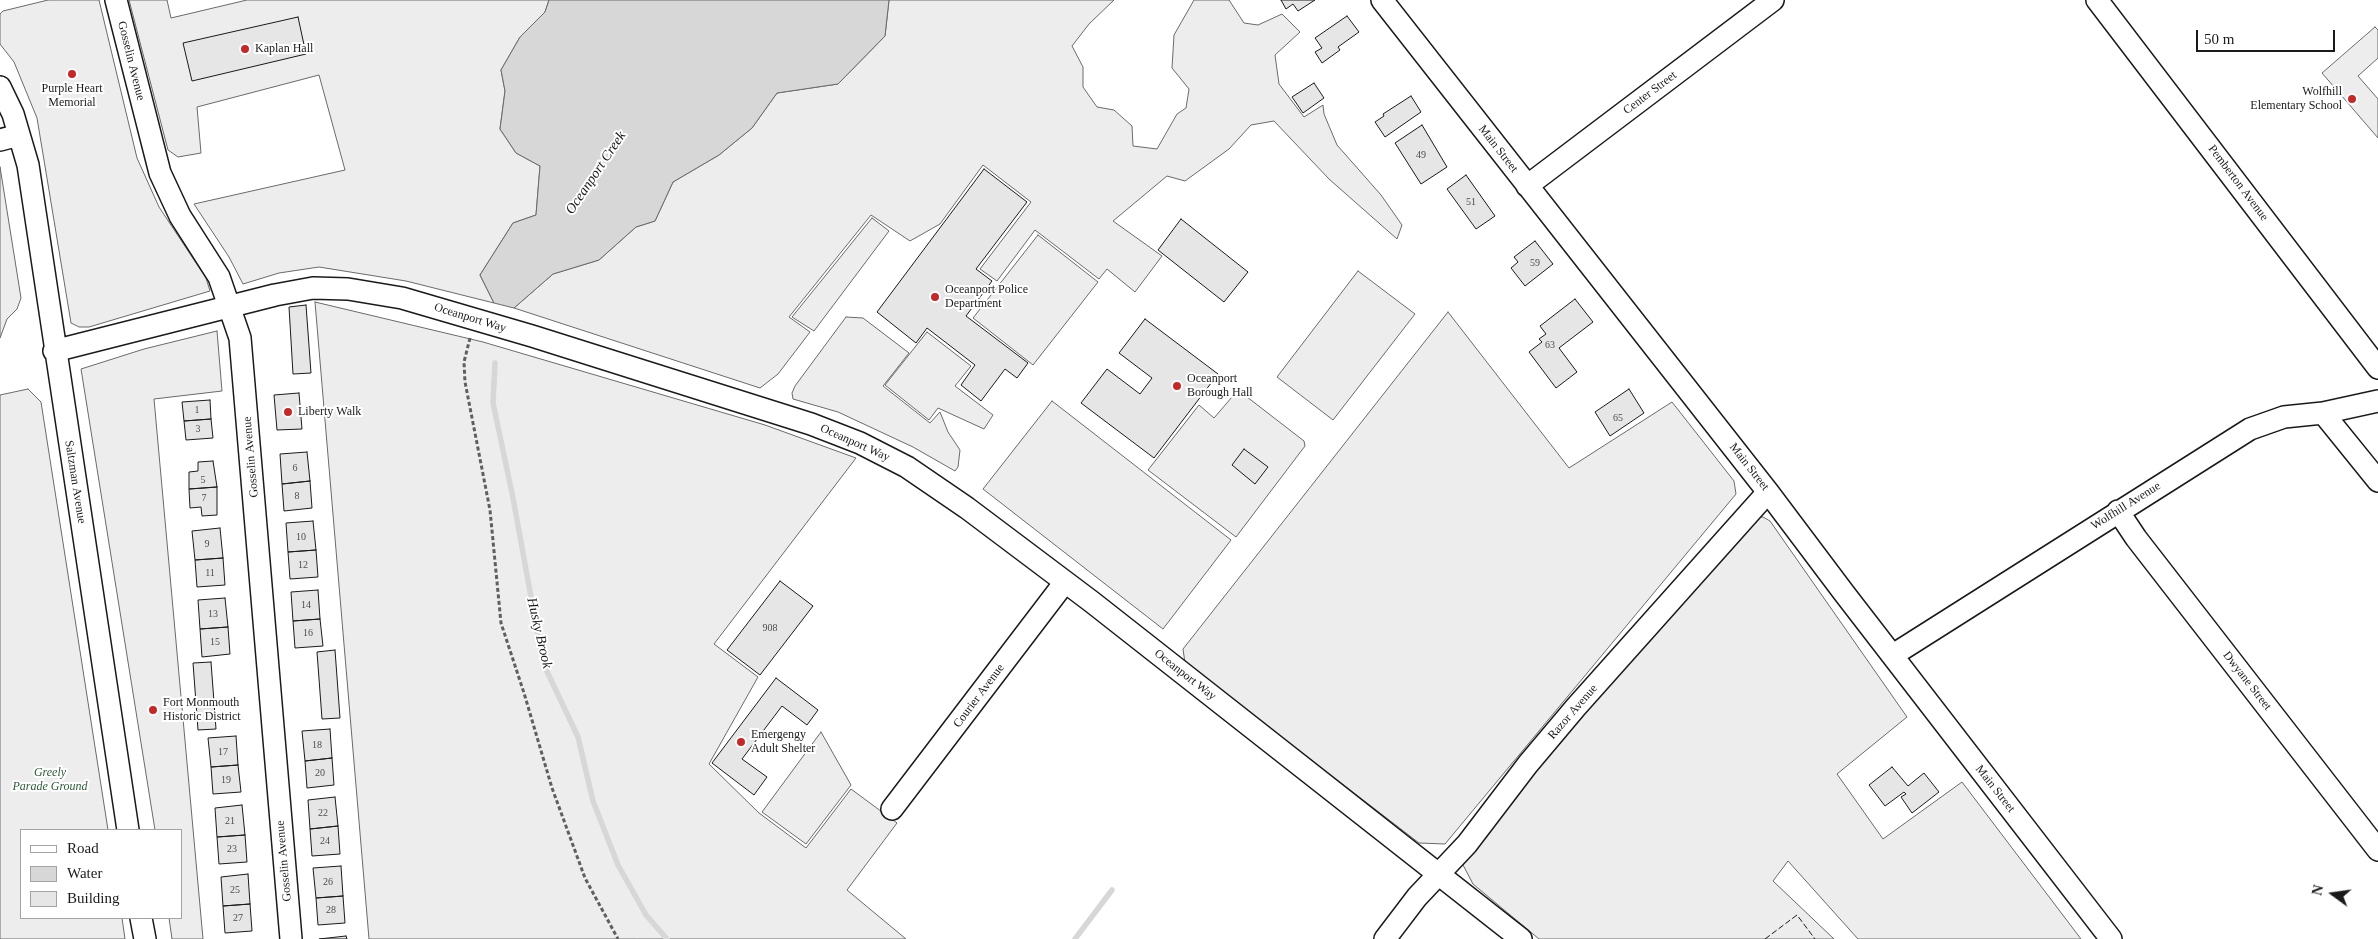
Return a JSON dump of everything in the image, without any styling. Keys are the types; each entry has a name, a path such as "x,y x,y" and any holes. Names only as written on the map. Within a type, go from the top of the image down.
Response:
{"street":[{"name":"Gosselin Avenue","path":"116,0 160,173 180,216 219,277 230,307 243,354 291,939"},
{"name":"Main Street","path":"1382,0 1768,492 2111,939"},
{"name":"Center Street","path":"1527,186 1773,0"},
{"name":"Pemberton Avenue","path":"2097,0 2378,368"},
{"name":"Saltzman Avenue","path":"0,86 4,93 10,138 28,165 54,351 128,829"},
{"name":"Oceanport Way","path":"54,351 294,291 348,289 383,293 475,320 811,424 860,443 907,467 968,508 1521,939"},
{"name":"Wolfhill Avenue","path":"1893,655 2250,429 2284,418 2323,413 2378,401"},
{"path":"2323,413 2378,481"},
{"name":"Razor Avenue","path":"1385,939 1417,897 1440,875 1576,707 1768,492"},
{"name":"Dwyane Street","path":"2118,511 2136,538 2378,850"},
{"name":"Courier Avenue","path":"892,810 1065,582"},
{"path":"142,919 145,939"}],"path":[{"path":"475,320 464,362 464,382 490,510 501,623 562,815 585,878 618,939"}],"shaded area":[{"path":"48,0 99,0 137,158 159,207 206,278 210,291 89,327 79,327 71,323 37,118 14,62 0,44 0,14 3,11"},
{"path":"129,0 167,0 171,18 247,0 549,0 545,12 520,37 501,70 505,91 500,129 516,153 540,166 536,215 513,223 480,275 494,303 406,281 319,267 279,273 243,284 229,257 194,204 345,170 319,75 197,107 201,153 178,157 168,150"},
{"path":"889,0 1114,0 1089,24 1072,46 1083,67 1083,87 1097,107 1114,110 1132,126 1133,146 1157,149 1177,114 1186,108 1189,89 1172,68 1174,35 1194,0 1229,0 1244,23 1258,25 1282,14 1300,32 1275,55 1279,84 1304,117 1323,105 1324,114 1337,145 1381,195 1402,225 1397,239 1329,179 1274,121 1251,125 1229,149 1185,181 1167,176 1113,221 1162,256 1135,292 1107,269 1099,279 1035,230 997,281 980,269 1031,202 983,165 940,224 910,241 871,215 789,317 810,332 778,374 760,388 514,308 553,274 599,260 636,227 655,221 673,182 719,155 752,128 777,93 838,84 885,36"},
{"path":"2375,27 2378,30 2378,58 2358,76 2378,99 2378,138 2322,73"},
{"path":"0,167 21,298 17,309 7,319 0,338"},
{"path":"872,218 889,231 814,331 792,317"},
{"path":"1038,235 1098,282 1033,365 973,318"},
{"path":"1358,271 1415,314 1333,420 1277,377"},
{"path":"315,302 483,342 765,425 856,458 714,644 758,677 709,764 759,813 806,848 851,789 897,823 847,890 906,939 369,939"},
{"path":"1448,312 1569,468 1672,402 1734,481 1736,494 1445,844 1419,843 1185,663 1183,649"},
{"path":"846,317 863,318 909,353 883,386 930,423 940,412 948,432 960,450 958,467 955,471 913,447 838,412 793,399 792,393 795,386"},
{"path":"217,331 222,391 154,399 203,939 172,939 169,919 182,919 182,829 155,829 81,369 144,349"},
{"path":"927,332 971,366 955,386 993,415 984,429 938,408 929,420 885,385"},
{"name":"Greely Parade Ground","path":"28,389 41,402 108,829 20,829 20,919 122,919 125,939 0,939 0,395"},
{"path":"1238,390 1304,441 1305,446 1236,537 1148,470 1199,405 1214,418"},
{"path":"1052,401 1231,540 1163,629 983,489"},
{"path":"1754,517 1763,517 1770,521 1907,717 1837,774 1883,839 1962,782 2081,939 1858,939 1788,861 1773,881 1834,939 1539,939 1473,884 1463,865 1472,848 1748,520"},
{"path":"821,732 851,785 806,844 762,812"}],"water":[{"name":"Oceanport Creek","path":"549,0 889,0 885,36 838,84 777,93 752,128 719,155 673,182 655,221 636,227 599,260 553,274 514,308 494,303 480,275 513,223 536,215 540,166 516,153 500,129 505,91 501,70 520,37 545,12"}],"building":[{"path":"1281,0 1315,0 1298,11 1293,4 1286,9"},
{"path":"1347,16 1359,32 1338,47 1340,50 1322,63 1315,52 1322,48 1315,38"},
{"name":"Kaplan Hall","path":"298,17 306,54 192,81 183,43"},
{"path":"1314,83 1324,98 1303,113 1292,97"},
{"path":"1411,96 1421,112 1385,137 1375,122 1384,116 1383,114"},
{"path":"1422,125 1447,167 1421,184 1395,143"},
{"name":"Oceanport Police Department","path":"984,169 1027,202 976,269 992,281 966,316 1028,363 1017,378 1005,369 981,401 961,385 975,365 927,328 916,343 877,312"},
{"path":"1466,175 1495,216 1476,229 1447,189"},
{"path":"1181,219 1248,272 1224,302 1158,250"},
{"path":"1535,241 1553,264 1525,286 1511,268 1518,262 1514,257"},
{"path":"1575,299 1593,322 1559,348 1577,372 1556,388 1529,352 1542,342 1539,339 1546,334 1540,326"},
{"path":"306,305 311,373 293,374 289,307"},
{"name":"Oceanport Borough Hall","path":"1145,319 1218,374 1154,458 1081,403 1107,369 1140,394 1152,378 1119,353"},
{"path":"1629,389 1644,413 1610,436 1595,412"},
{"name":"Liberty Walk","path":"299,393 302,429 277,430 274,395"},
{"path":"210,400 211,419 184,421 182,402"},
{"path":"211,419 213,438 186,440 184,421"},
{"path":"1244,449 1268,467 1255,484 1232,465"},
{"path":"307,452 310,481 282,484 280,454"},
{"path":"213,461 217,487 189,489 189,472 198,471 198,462"},
{"path":"310,481 312,508 284,511 282,484"},
{"path":"217,487 217,515 202,516 201,507 190,508 189,489"},
{"path":"313,521 316,550 288,552 286,523"},
{"path":"220,528 223,558 195,560 192,531"},
{"path":"316,550 318,577 290,579 288,552"},
{"path":"223,558 225,585 197,587 195,560"},
{"path":"780,581 813,606 760,675 727,650"},
{"path":"318,590 320,619 293,621 291,592"},
{"path":"225,598 228,627 200,629 198,600"},
{"path":"320,619 323,646 295,648 293,621"},
{"path":"228,627 230,654 202,657 200,629"},
{"path":"335,650 340,718 322,719 317,652"},
{"path":"211,662 216,729 198,730 193,663"},
{"name":"Emergengy Adult Shelter","path":"776,678 818,710 807,725 782,706 742,759 767,777 754,795 712,763"},
{"path":"330,729 332,758 305,761 302,731"},
{"path":"236,736 238,765 211,767 208,738"},
{"path":"332,758 334,785 307,788 305,761"},
{"path":"238,765 241,792 213,794 211,767"},
{"path":"1892,767 1908,786 1924,773 1939,792 1912,813 1901,797 1906,794 1904,792 1885,806 1869,785"},
{"path":"335,797 338,826 310,829 308,800"},
{"path":"242,805 245,835 217,837 215,808"},
{"path":"338,826 340,854 312,856 310,829"},
{"path":"245,835 247,862 219,864 217,837"},
{"path":"341,866 343,896 316,898 313,868"},
{"path":"248,874 250,904 223,906 221,877"},
{"path":"343,896 345,923 318,925 316,898"},
{"path":"250,904 252,931 225,933 223,906"},
{"path":"346,936 347,939 319,939"}],"waterway":[{"name":"Husky Brook","path":"495,363 493,403 513,498 543,663 578,737 593,801 618,865 646,915 667,939"},
{"path":"1075,939 1112,890"}],"fence":[{"path":"1765,939 1797,915 1815,939"}],"place":[{"name":"Kaplan Hall","path":"245,49"},
{"name":"Purple Heart Memorial","path":"72,74"},
{"name":"Wolfhill Elementary School","path":"2352,99"},
{"name":"Oceanport Police Department","path":"935,297"},
{"name":"Oceanport Borough Hall","path":"1177,386"},
{"name":"Liberty Walk","path":"288,412"},
{"name":"Fort Monmouth Historic District","path":"153,710"},
{"name":"Emergengy Adult Shelter","path":"741,742"}]}
